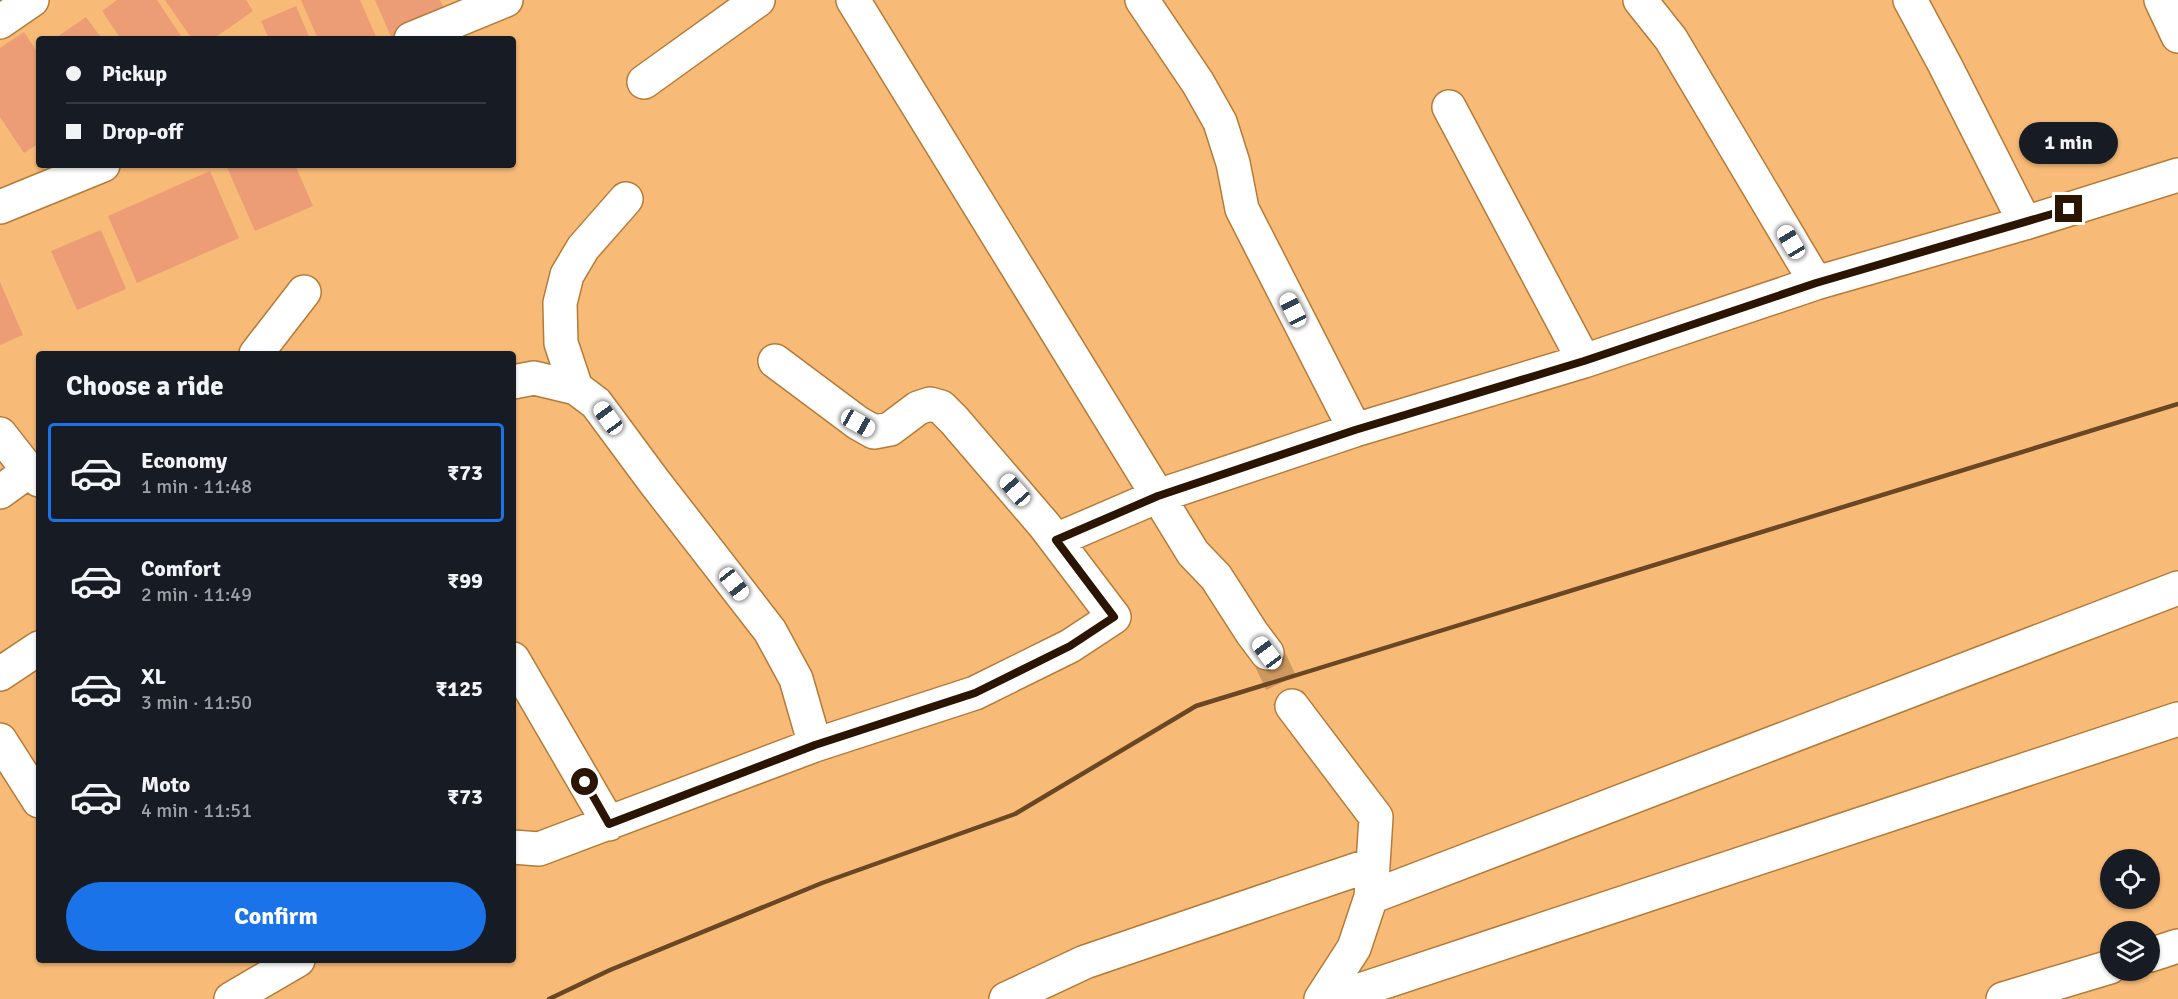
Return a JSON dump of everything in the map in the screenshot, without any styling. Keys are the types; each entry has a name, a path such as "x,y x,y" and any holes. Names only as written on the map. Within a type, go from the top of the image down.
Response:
{"street":[{"path":"0,22 32,0"},
{"path":"418,36 506,0"},
{"path":"644,82 758,0"},
{"path":"853,0 1193,553 1216,577 1251,633 1267,653"},
{"path":"1142,0 1198,83 1220,122 1233,163 1242,209 1355,430"},
{"path":"1640,0 1671,39 1816,283"},
{"path":"1910,0 2025,223"},
{"path":"2160,0 2178,36"},
{"path":"1449,108 1584,361"},
{"path":"0,207 96,168"},
{"path":"1056,540 1158,496 1355,430 1584,361 1816,283 2025,223 2178,175"},
{"path":"576,388 561,343 560,303 567,275 583,248 626,199"},
{"path":"258,351 304,292"},
{"path":"516,847 539,849 815,745 975,693 1070,646 1114,617 1056,540 941,407 930,404 918,408 890,429 874,432 858,423 776,361"},
{"path":"516,381 534,378 576,388 596,403 771,631 795,679 815,745"},
{"path":"0,434 34,475 0,492"},
{"path":"1371,897 2178,588"},
{"path":"0,674 36,650"},
{"path":"516,664 609,824"},
{"path":"1292,706 1376,817 1371,897 1354,948 1321,999"},
{"path":"1333,999 2178,719"},
{"path":"0,740 36,796"},
{"path":"1006,999 1085,962 1373,864"},
{"path":"2160,952 2178,946"},
{"path":"231,999 293,963"},
{"path":"2003,999 2100,970"}],"building":[{"path":"117,0 157,0 181,36 119,36 102,11"},
{"path":"165,0 246,0 253,11 217,36 190,36"},
{"path":"301,0 360,0 376,36 317,36"},
{"path":"375,0 440,0 448,18 408,36 391,36"},
{"path":"296,6 309,36 268,36 261,21"},
{"path":"86,17 100,36 58,36"},
{"path":"24,32 36,50 36,145 24,153 0,117 0,48"},
{"path":"227,168 296,168 313,206 255,231"},
{"path":"210,171 239,238 137,283 108,216"},
{"path":"101,230 126,289 77,310 51,251"},
{"path":"0,282 23,335 0,345"}],"tunnel":[{"path":"1267,653 1292,706"}],"railway":[{"path":"549,999 610,970 822,883 1015,814 1196,706 2178,404"}],"route":[{"path":"585,782 609,824 815,745 975,693 1070,646 1114,617 1056,540 1158,496 1355,430 1584,361 1816,283 2069,209"}]}
